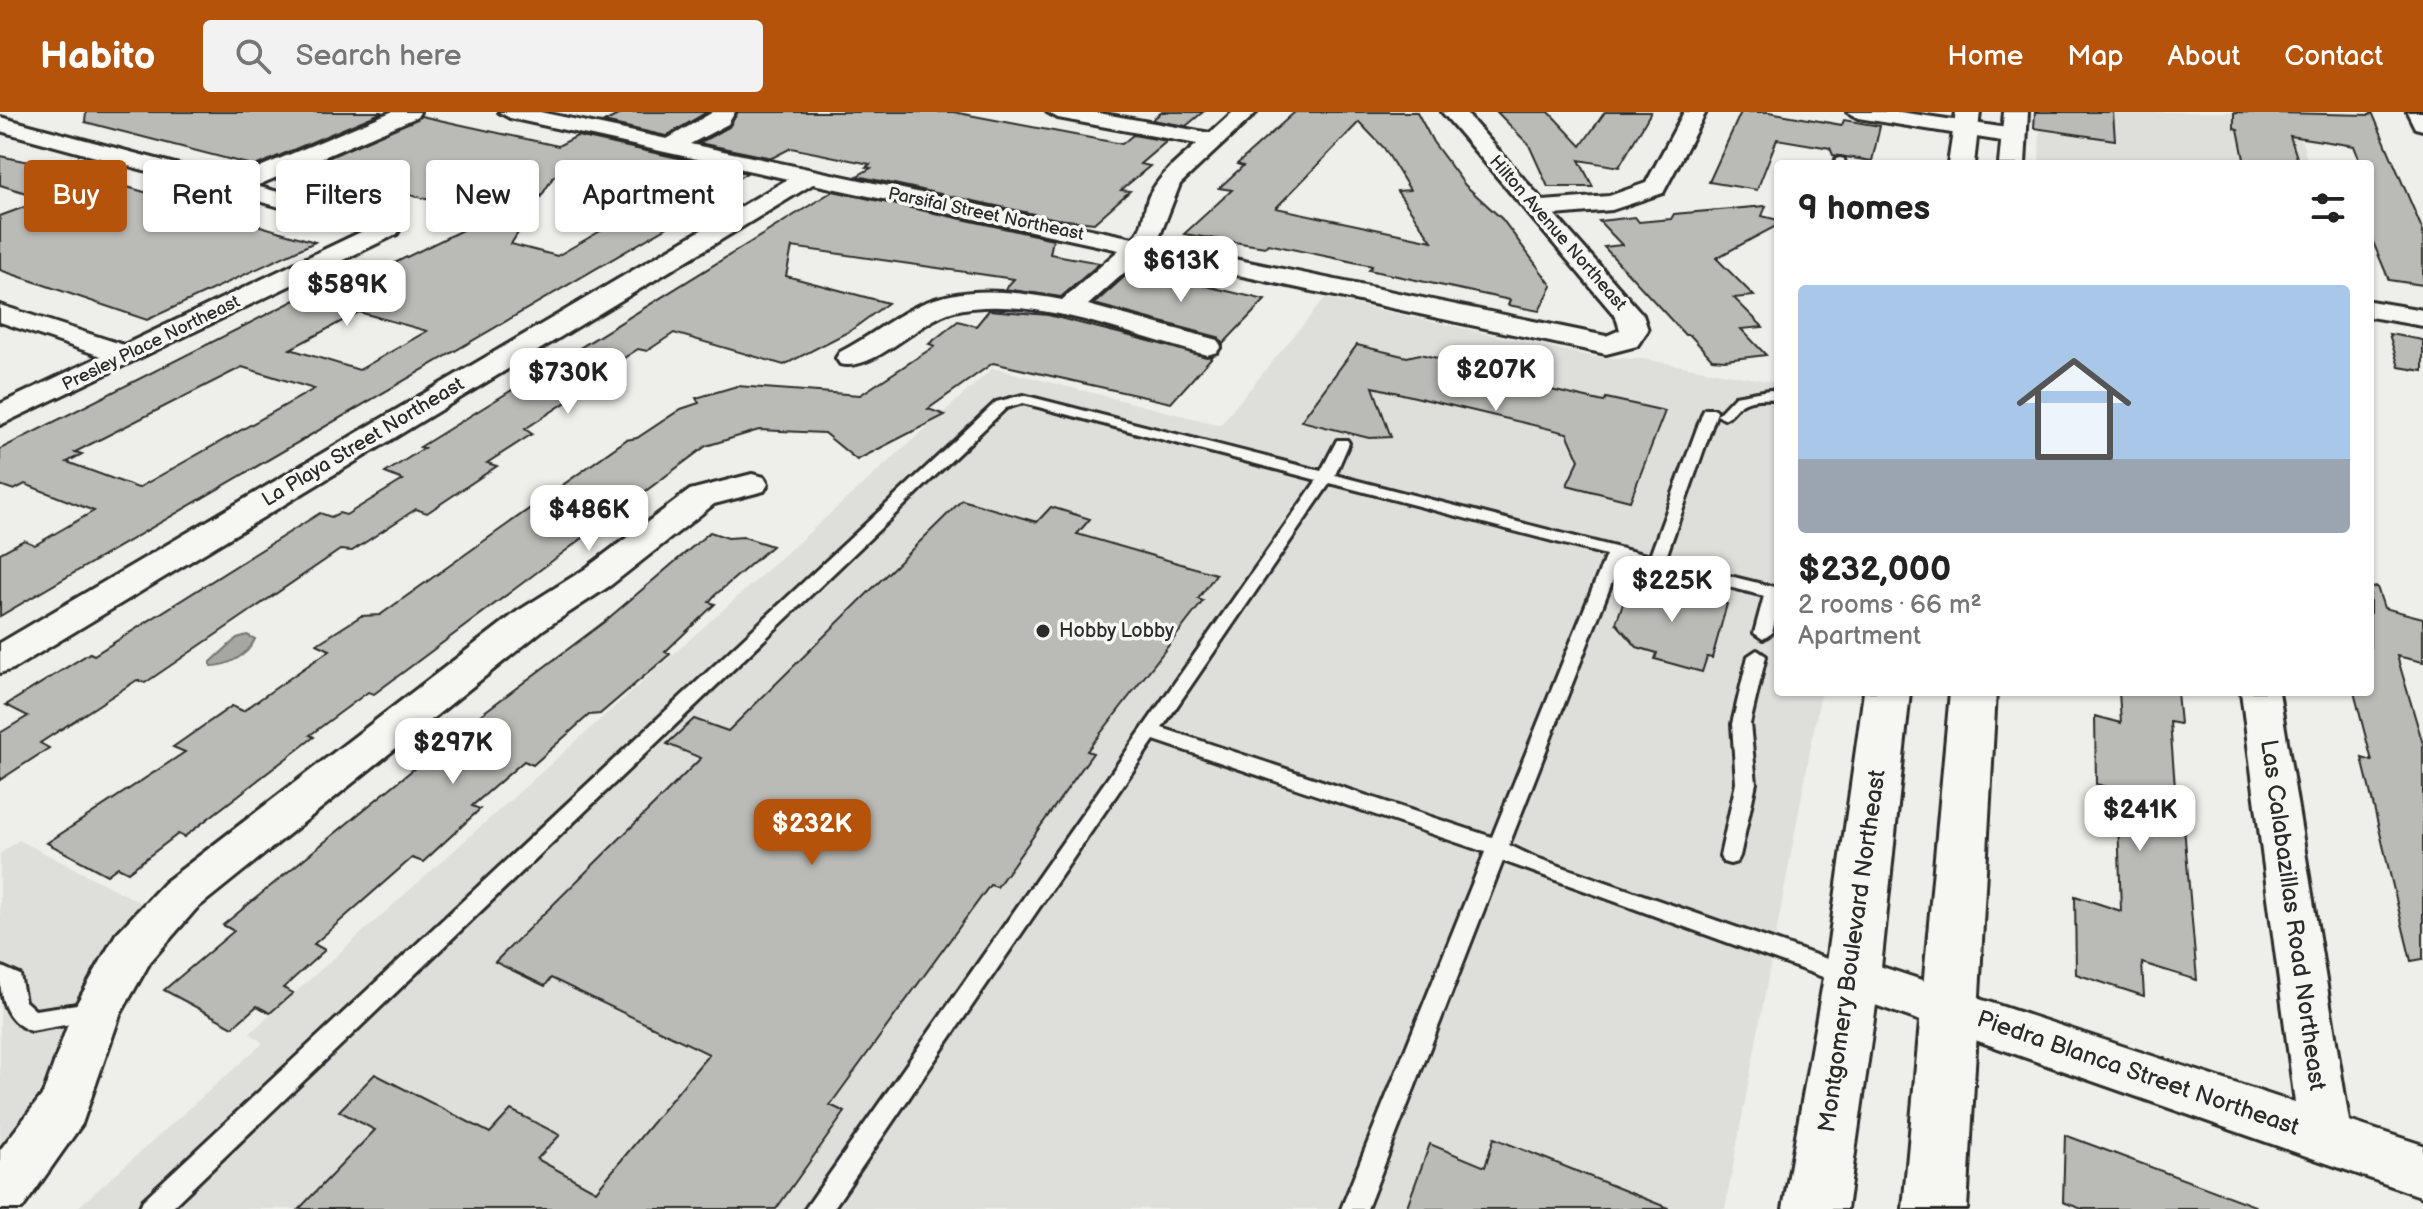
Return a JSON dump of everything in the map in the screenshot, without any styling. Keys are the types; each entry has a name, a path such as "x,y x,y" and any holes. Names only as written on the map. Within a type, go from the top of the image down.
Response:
{"main road":[{"path":"1962,160 1967,120"},
{"path":"2012,160 2015,124"},
{"name":"Montgomery Boulevard Northeast","path":"1815,1209 1852,977 1887,696"},
{"path":"1935,1209 1973,696"}],"street":[{"path":"260,175 409,112"},
{"name":"Parsifal Street Northeast","path":"510,112 1556,336"},
{"path":"670,146 720,119 724,112"},
{"path":"1058,112 1211,140"},
{"path":"1067,310 1155,229 1155,212 1171,180 1211,140 1246,112"},
{"name":"Hilton Avenue Northeast","path":"1453,112 1629,315 1634,330 1627,340 1606,345 1556,336"},
{"path":"1539,209 1612,203 1655,188 1695,112"},
{"path":"1858,112 2015,124"},
{"path":"2418,112 2423,123"},
{"path":"0,124 143,163"},
{"name":"La Playa Street Northeast","path":"0,660 809,176"},
{"name":"Presley Place Northeast","path":"0,416 388,229 260,194"},
{"path":"850,358 888,338 918,316 954,302 1000,298 1067,310 1207,346"},
{"path":"2374,310 2423,318"},
{"path":"0,313 126,355"},
{"path":"0,1194 64,1107 97,1010 133,948 180,896 531,620 598,577 702,497 752,484"},
{"name":"Las Calabazillas Road Northeast","path":"2261,696 2326,1138"},
{"name":"Piedra Blanca Street Northeast","path":"1852,977 2423,1171"}],"lane":[{"path":"1656,563 1717,413 1746,395 1774,395"},
{"path":"152,1209 1001,405 1023,399 1774,594"},
{"path":"818,1209 1327,476 1342,443"},
{"path":"1354,1209 1615,552"},
{"path":"1763,633 1774,597"},
{"path":"1730,856 1746,783 1741,724 1757,656"},
{"path":"1150,731 1477,839 1527,863 1852,977"},
{"path":"0,976 12,982 14,1005 31,1021 97,1010"}],"shaded area":[{"path":"2040,112 2292,112 2308,160 2039,160"},
{"path":"1325,298 1594,357 1643,359 1774,382 1774,696 1820,696 1725,1209 76,1209 263,1043 250,1033 993,368 1220,425"},
{"path":"247,635 255,639 243,655 211,666 211,662 237,638"},
{"path":"19,840 145,905 104,955 70,1015 48,1076 14,1136 0,1152 0,854"}],"building":[{"path":"86,112 383,112 260,164 260,160 232,160 85,122"},
{"path":"624,112 707,112 666,136 604,122"},
{"path":"738,112 953,112 1122,144 1133,135 1167,141 1140,164 1150,166 1121,190 1130,191 1094,223 1057,219 857,176 871,168 866,167 870,164 791,148 772,158 699,143 729,127"},
{"path":"1162,112 1203,112 1186,126 1152,120"},
{"path":"1295,112 1417,112 1433,142 1465,185 1502,219 1552,286 1539,311 1508,305 1510,300 1369,270 1372,266 1268,244 1265,247 1184,234 1232,190 1219,188 1243,166 1237,164","holes":["1359,122 1384,148 1410,190 1397,191 1432,241 1276,208"]},
{"path":"1497,112 1549,112 1581,146 1605,112 1651,112 1619,167 1579,160 1593,187 1548,187 1529,145"},
{"path":"1741,112 1769,112 1842,125 1844,120 1880,126 1872,160 1833,155 1830,148 1777,139 1757,190 1709,182"},
{"path":"2035,112 2113,112 2115,140 2034,128"},
{"path":"2234,112 2370,115 2372,112 2423,231 2423,285 2389,280 2374,244 2374,160 2359,160 2354,146 2290,136 2298,160 2244,160 2238,129 2234,128"},
{"path":"421,116 558,146 577,136 687,160 555,160 555,176 539,200 539,160 426,160 426,199 410,195 410,160 323,160"},
{"path":"0,156 24,161 24,192 0,185"},
{"path":"127,187 143,192 143,232 260,232 260,226 315,242 147,320 0,270 0,216 24,207 24,232 127,232"},
{"path":"833,191 1053,239 1050,254 1100,263 1061,297 1005,289 1014,279 792,247 786,276 888,303 850,331 784,365 674,333 647,351 638,349 576,389 583,391 525,429 532,434 487,463 497,466 427,513 416,509 352,551 340,550 145,683 137,680 40,743 49,748 0,780 0,733 28,716 6,705 90,653 94,655 320,513 331,517 339,513 346,515 403,480 385,473 424,448 420,447"},
{"path":"1766,206 1762,216 1774,219 1774,227 1716,258 1754,296 1734,298 1763,327 1741,329 1766,355 1712,359 1690,335 1685,335 1604,247 1622,245 1599,221 1635,217 1639,222 1671,219 1674,214"},
{"path":"458,232 519,232 511,244 557,256 599,232 659,232 0,616 0,553 24,540 35,545 94,511 25,484 14,490 0,485 0,449 321,287 316,276 340,265 372,274","holes":["359,312 427,331 359,370 290,349","242,367 314,389 138,488 67,462 82,454 75,452"]},
{"path":"1132,270 1265,300 1223,344 1218,337 1094,304"},
{"path":"989,310 1048,315 1212,357 1171,403 993,363 928,409 945,415 857,460 824,433 759,430 706,446 374,694 368,692 310,735 314,737 184,837 178,834 128,872 118,867 107,875 47,843 185,752 173,747 232,706 243,711 330,650 317,644 361,616 380,615 626,440 637,438 681,409 699,403 696,398 737,386 860,395 935,346 929,344 958,321 976,326"},
{"path":"2389,334 2423,340 2423,371 2399,367"},
{"path":"1357,345 1407,357 1420,354 1441,359 1446,366 1604,402 1606,398 1665,411 1630,501 1567,485 1579,460 1567,433 1373,387 1391,437 1369,438 1301,421"},
{"path":"962,500 1037,522 1051,507 1090,519 1077,534 1216,574 1198,599 1203,601 1087,751 1093,753 997,887 990,885 830,1105 845,1112 776,1209 299,1209 375,1130 339,1111 375,1074 490,1133 511,1110 560,1135 537,1159 596,1191 709,1054 551,978 545,986 495,962 701,758 667,744 694,719 728,731"},
{"path":"710,532 728,538 744,537 772,546 714,596 709,602 715,604 665,652 670,654 600,714 589,715 533,765 524,761 472,806 480,809 423,862 412,858 314,944 325,950 283,988 293,993 270,1013 257,1006 233,1027 164,990 234,931 223,925 471,722 604,622"},
{"path":"1637,580 1727,604 1712,658 1707,657 1702,672 1655,659 1657,653 1637,647 1616,623 1627,592 1632,593"},
{"path":"2374,587 2377,587 2384,608 2423,618 2423,662 2397,656 2423,744 2423,959 2411,961 2362,758 2372,761 2355,696 2374,696"},
{"path":"2119,696 2177,696 2180,724 2170,722 2178,826 2184,827 2197,980 2142,963 2144,996 2076,974 2075,896 2121,911 2117,790 2096,784 2095,716 2121,723"},
{"path":"2065,1135 2255,1206 2254,1209 2082,1209 2063,1202"},
{"path":"1494,1138 1668,1209 1406,1209 1430,1144 1485,1167"}],"place":[{"name":"Hobby Lobby","path":"1043,631"}]}
